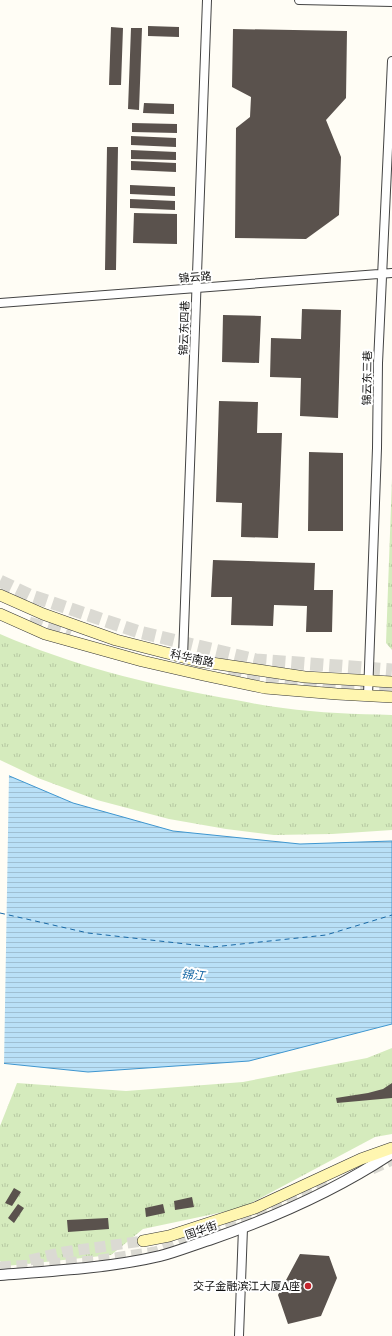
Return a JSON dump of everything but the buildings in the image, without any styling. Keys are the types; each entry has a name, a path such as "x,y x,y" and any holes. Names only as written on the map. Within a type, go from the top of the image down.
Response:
{"main road":[{"name":"科华南路","path":"0,595 43,614 116,640 198,661 305,677 392,682"},
{"name":"科华南路","path":"0,614 45,634 142,661 203,675 265,688 392,697"},
{"path":"143,1241 169,1236 255,1208 361,1159 392,1148"}],"street":[{"name":"锦云东四巷","path":"183,657 207,0"},
{"path":"299,0 392,2"},
{"name":"锦云东三巷","path":"368,695 377,455 378,363 392,61"},
{"name":"锦云路","path":"0,303 392,273"},
{"name":"国华街","path":"0,1275 94,1267 160,1256 243,1228 294,1208 369,1168 392,1153"},
{"path":"239,1336 243,1228"}],"green space":[{"path":"392,478 392,650 386,643"},
{"path":"0,634 82,664 138,680 195,693 297,710 392,715 392,830 332,834 274,835 226,829 169,819 97,800 38,778 0,760"},
{"path":"392,1048 392,1134 375,1137 242,1208 143,1229 111,1255 6,1266 0,1261 0,1126 17,1083 126,1091 243,1082 367,1058"}],"water":[{"name":"锦江","path":"0,772 73,803 173,831 300,844 392,841 392,1024 249,1061 88,1072 0,1063"}],"pier":[{"path":"0,770 9,774 4,1065 0,1065"}],"ferry route":[{"path":"0,913 88,933 213,947 326,935 392,915"}],"tunnel":[{"path":"0,581 29,595 139,632 256,660 392,670"},
{"path":"29,623 70,636"},
{"path":"228,676 337,689 392,691"},
{"path":"372,1169 392,1160"},
{"path":"0,1267 94,1261 155,1252 206,1235 330,1185"},
{"path":"30,1260 64,1252 143,1241"}],"place":[{"name":"交子金融滨江大厦A座","path":"308,1286"}]}
